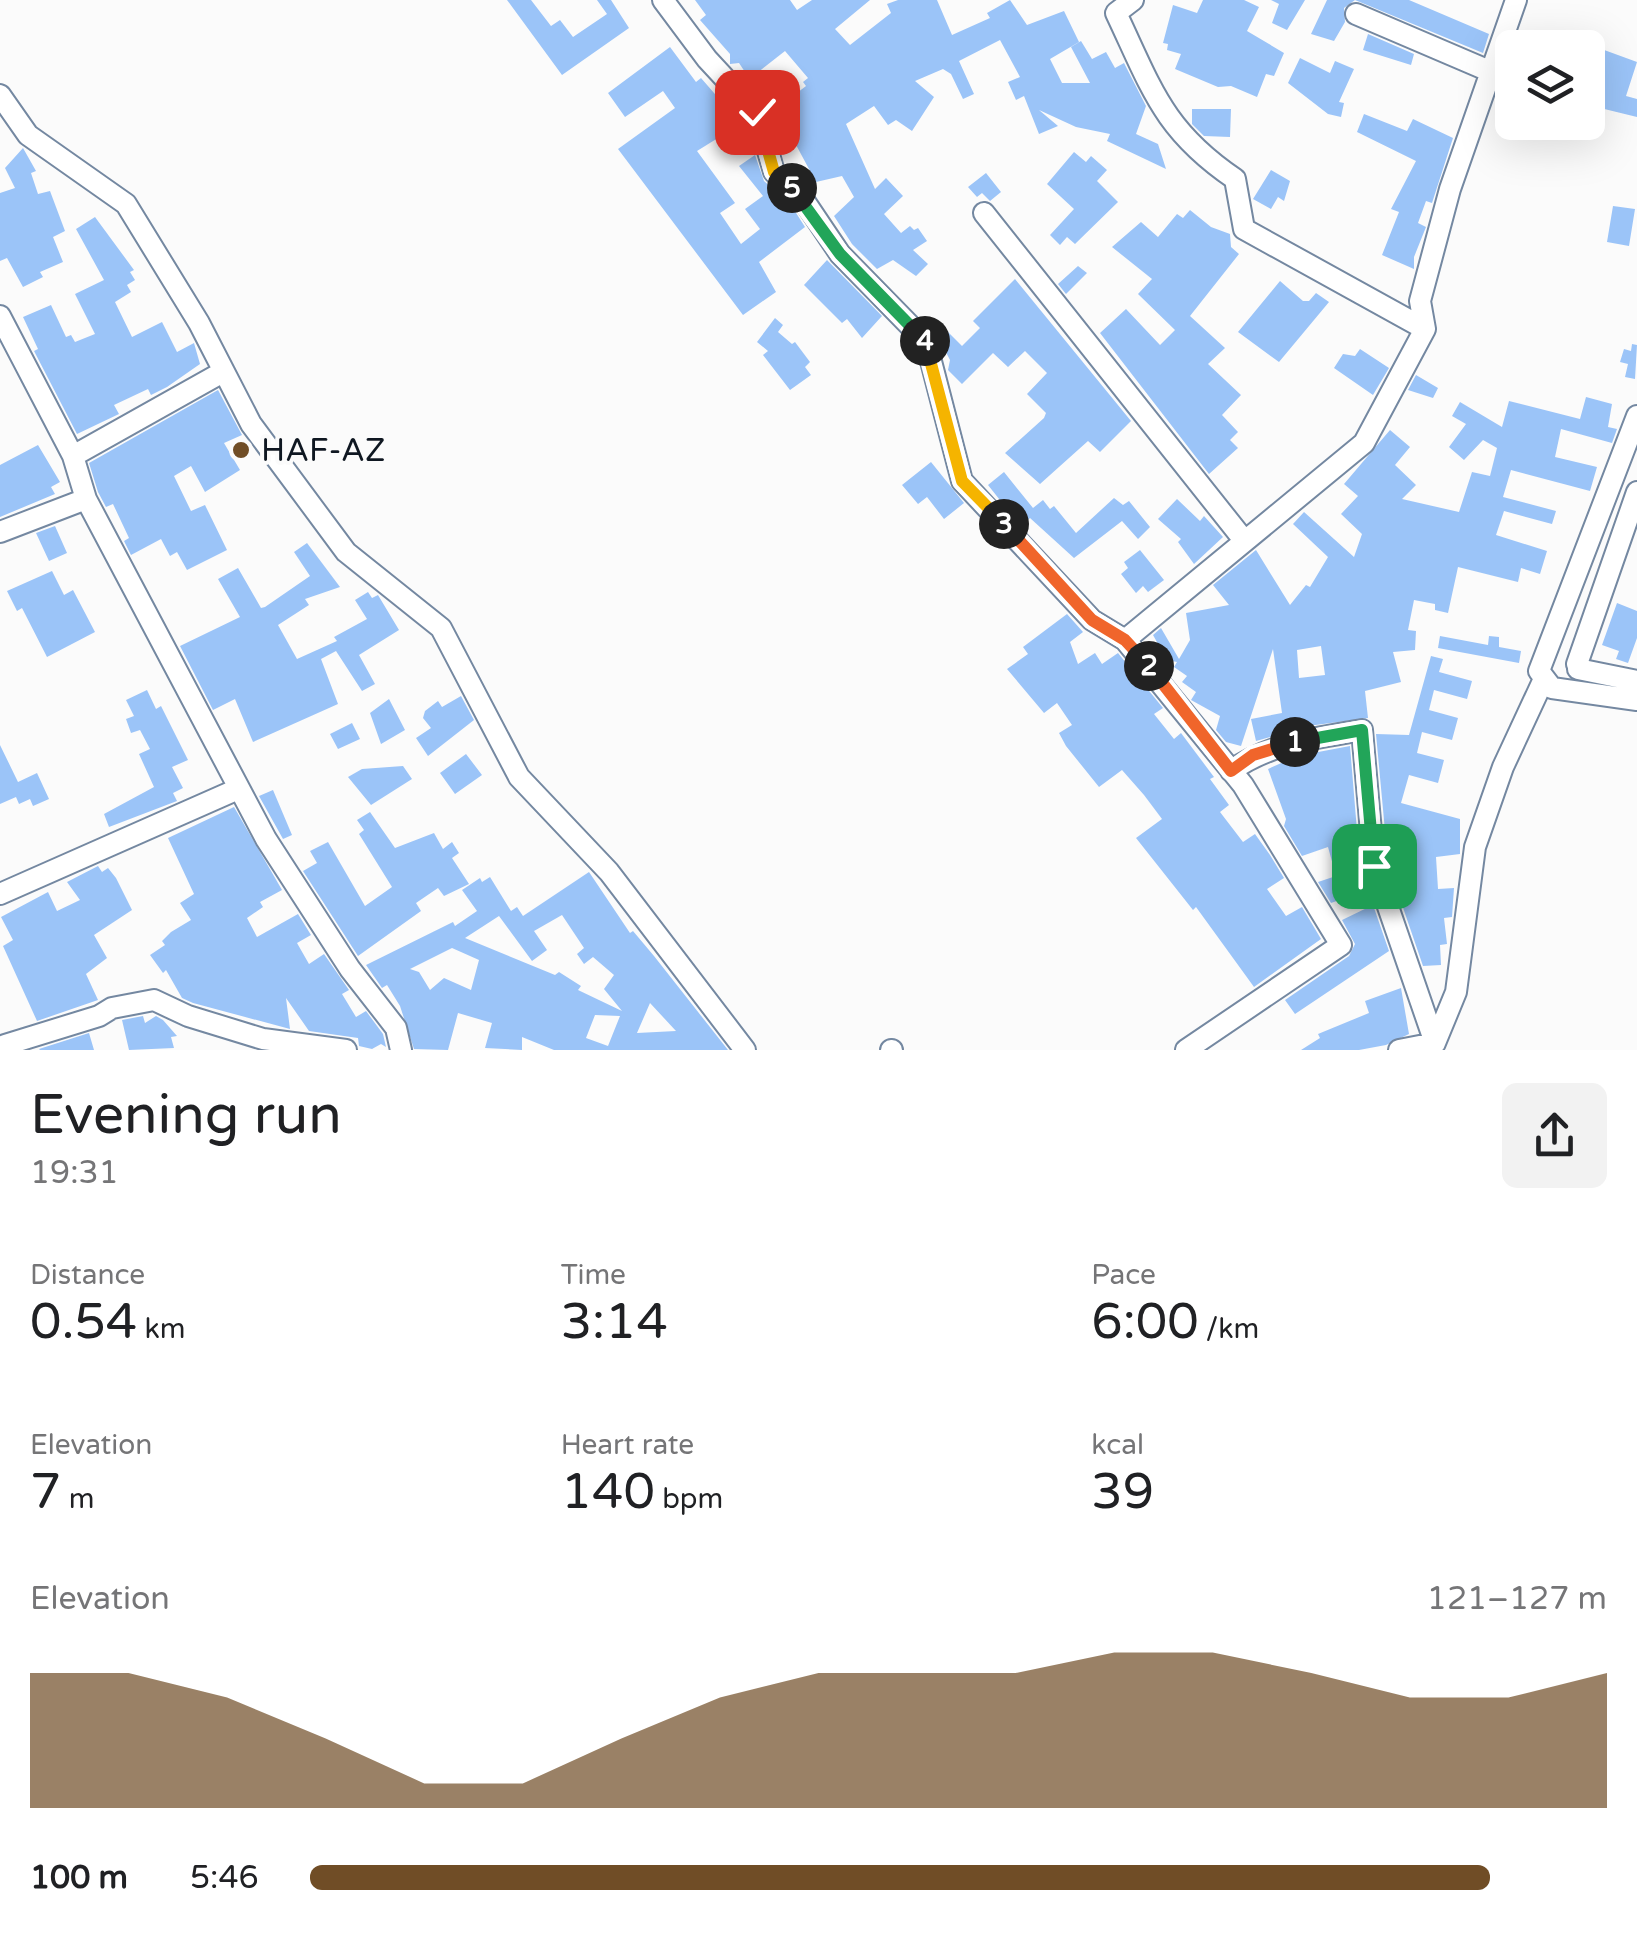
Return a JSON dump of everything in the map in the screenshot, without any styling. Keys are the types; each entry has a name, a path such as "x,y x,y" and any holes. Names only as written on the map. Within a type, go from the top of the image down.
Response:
{"street":[{"path":"664,0 707,59 757,112 774,172 801,196 840,254 926,342 962,481 1092,620 1125,640 1231,771 1341,945 1186,1050"},
{"path":"1125,640 1364,443 1426,328 1420,301 1440,226 1516,0"},
{"path":"1118,4 1160,106 1194,150 1235,179 1244,229 1426,328"},
{"path":"1356,14 1494,72"},
{"path":"0,95 28,134 126,204 199,323 221,373 251,424 346,552 441,628 519,777 609,872 745,1050"},
{"path":"984,213 1243,539"},
{"path":"0,316 73,456 86,499 238,789 301,896 396,1028 402,1050"},
{"path":"73,456 221,373"},
{"path":"1435,1043 1456,992 1475,847 1503,767 1543,681 1540,666 1637,416"},
{"path":"1543,681 1552,688 1574,674 1637,492"},
{"path":"0,532 86,499"},
{"path":"1545,657 1560,652 1574,674 1637,700"},
{"path":"1574,674 1637,681"},
{"path":"1231,771 1270,750 1362,730 1374,866 1435,1043"},
{"path":"0,894 238,789"},
{"path":"4,1042 112,1008 154,1000 188,1016 263,1039 346,1050"},
{"path":"1399,1050 1435,1043"}],"building":[{"path":"507,0 531,0 551,26 560,20 573,37 607,14 597,0 611,0 629,28 562,75"},
{"path":"695,0 790,0 797,10 812,0 870,0 835,29 850,45 891,13 887,4 898,0 937,0 952,35 990,18 987,13 1010,0 1027,25 1064,11 1079,42 1050,59 1062,83 1090,83 1071,47 1081,41 1092,59 1106,52 1115,68 1124,63 1146,106 1136,134 1158,144 1166,169 1107,141 1110,134 1076,127 1039,110 1058,126 1039,134 1024,96 1016,100 1008,82 1020,77 1000,40 959,61 974,94 963,99 951,74 943,69 915,81 934,97 912,131 896,120 888,125 874,106 846,124 875,189 886,178 903,196 884,214 901,233 910,226 918,228 927,241 913,250 928,264 916,276 893,260 877,269 852,244 834,216 854,197 842,176 816,182 788,130 795,125 780,106 806,86 803,82 808,78 785,51 757,73 747,75 739,63 730,64 730,54 700,20 706,15"},
{"path":"1203,0 1244,0 1259,7 1247,31 1284,53 1274,76 1266,74 1257,97 1231,86 1218,87 1175,69 1181,54 1167,50 1168,44 1163,43 1173,5 1197,13"},
{"path":"1271,0 1305,0 1287,30 1272,23 1279,4"},
{"path":"1327,0 1355,0 1344,8 1345,22 1334,41 1311,34"},
{"path":"1355,0 1409,0 1489,34 1483,53"},
{"path":"1368,34 1414,54 1411,65 1363,50"},
{"path":"670,47 696,82 701,78 721,101 715,105 727,124 722,127 726,133 697,151 735,203 720,213 741,244 760,229 745,209 763,196 739,166 755,155 764,181 791,205 805,227 759,262 776,292 743,315 618,149 675,108 663,91 625,117 608,93"},
{"path":"1605,50 1637,62 1626,96 1637,99 1637,117 1605,109"},
{"path":"1300,58 1330,73 1335,61 1354,69 1339,102 1344,103 1341,117 1328,114 1288,83"},
{"path":"1192,109 1231,109 1230,137 1204,136 1192,124"},
{"path":"1364,114 1407,131 1413,119 1453,138 1432,203 1426,201 1418,223 1426,227 1414,257 1414,269 1382,255 1399,212 1391,209 1416,161 1357,132"},
{"path":"23,148 36,171 31,173 38,194 50,191 65,231 53,237 63,262 40,272 43,277 23,287 7,258 0,261 0,193 15,188 5,168"},
{"path":"1074,152 1086,162 1091,156 1107,170 1097,181 1118,202 1075,244 1067,237 1060,245 1050,235 1074,209 1047,184"},
{"path":"1271,170 1290,181 1284,201 1278,197 1271,209 1253,199"},
{"path":"986,173 1001,192 990,201 982,193 977,197 968,187"},
{"path":"1613,206 1635,209 1629,246 1607,242"},
{"path":"1190,210 1211,227 1230,234 1231,247 1239,254 1190,316 1225,348 1208,364 1241,395 1222,415 1238,432 1230,440 1238,448 1209,474 1100,333 1126,309 1160,345 1175,330 1138,294 1152,279 1112,247 1141,222 1158,237 1177,214 1183,218"},
{"path":"95,217 134,270 130,272 135,280 127,285 131,292 115,302 132,337 162,322 177,352 194,343 200,364 151,395 148,389 114,405 119,414 77,434 34,351 38,349 23,317 51,305 66,337 71,335 75,342 95,334 75,294 104,280 76,229"},
{"path":"827,260 882,316 862,338 847,319 842,323 804,285"},
{"path":"1078,266 1087,273 1066,294 1058,284"},
{"path":"1015,279 1131,421 1100,452 1088,441 1040,484 1005,453 1044,418 1046,413 1027,394 1047,373 1025,351 1008,367 993,353 962,384 948,370 950,360 937,335 944,328 962,346 980,328 973,321"},
{"path":"1280,281 1303,301 1309,301 1316,293 1329,302 1279,362 1238,332"},
{"path":"775,318 783,325 778,332 792,344 795,342 810,362 805,367 811,375 790,390 763,355 768,351 757,342"},
{"path":"1632,344 1637,345 1635,379 1625,377 1628,364 1620,362 1624,349 1631,351"},
{"path":"1360,349 1389,368 1373,395 1334,368 1343,354 1355,356"},
{"path":"1416,375 1438,388 1433,398 1408,390"},
{"path":"218,390 242,435 224,443 240,470 205,492 191,466 174,476 191,511 205,505 227,550 187,570 177,552 170,556 161,539 131,555 124,541 129,538 113,504 106,507 98,492 89,463"},
{"path":"1586,397 1612,404 1608,427 1617,429 1612,443 1561,429 1555,457 1597,467 1590,491 1511,470 1503,497 1556,511 1552,524 1504,511 1496,535 1547,551 1540,574 1521,568 1518,582 1458,567 1448,613 1435,610 1435,604 1414,600 1408,630 1416,631 1415,650 1393,652 1401,682 1365,691 1368,718 1308,726 1256,741 1251,719 1282,713 1273,649 1241,746 1226,742 1216,730 1220,716 1191,700 1196,692 1182,682 1187,676 1174,667 1177,662 1167,660 1153,635 1161,628 1179,659 1190,640 1186,613 1229,605 1213,585 1256,550 1290,605 1306,585 1310,587 1328,557 1293,524 1304,512 1354,557 1362,534 1341,514 1358,496 1344,484 1390,430 1410,447 1395,465 1416,485 1402,499 1459,512 1472,472 1490,476 1497,448 1483,440 1464,460 1449,447 1466,424 1452,416 1460,402 1502,427 1509,401 1580,419","holes":["1321,646 1325,675 1299,678 1297,650"]},
{"path":"38,445 60,482 51,487 55,494 0,517 0,465"},
{"path":"931,462 964,503 944,519 927,497 918,504 902,485"},
{"path":"1004,472 1033,508 1043,500 1050,509 1054,506 1076,533 1114,498 1123,505 1129,501 1150,527 1138,539 1122,521 1074,558 1030,518 1022,525 1007,509 988,485"},
{"path":"1177,499 1200,521 1204,516 1223,537 1194,564 1178,542 1181,539 1158,519"},
{"path":"55,526 67,553 49,561 36,533"},
{"path":"307,543 340,587 305,599 309,605 278,625 297,659 337,641 334,637 367,619 355,600 368,592 372,598 378,595 399,630 359,655 375,684 362,691 336,651 321,659 338,704 253,742 235,699 213,710 180,646 240,617 218,579 238,568 261,608 265,607 310,576 294,552"},
{"path":"1140,550 1164,580 1148,592 1143,586 1136,593 1121,574 1128,568 1124,562"},
{"path":"52,571 64,595 73,590 95,632 47,657 22,608 17,611 7,591"},
{"path":"1617,603 1637,611 1637,638 1628,663 1616,659 1619,651 1602,645"},
{"path":"1067,614 1083,632 1070,642 1078,664 1095,653 1102,664 1118,653 1163,708 1154,714 1174,739 1181,733 1214,777 1210,779 1229,805 1220,812 1243,842 1255,834 1270,855 1284,878 1267,889 1286,916 1302,907 1321,939 1254,987 1196,907 1193,910 1136,838 1162,819 1144,795 1122,770 1099,787 1059,733 1072,725 1057,703 1044,713 1007,669 1028,654 1023,647"},
{"path":"1440,636 1488,645 1489,636 1499,637 1499,647 1521,651 1519,663 1438,648"},
{"path":"1431,656 1443,659 1439,672 1472,681 1467,699 1434,690 1429,710 1458,718 1452,740 1422,732 1417,753 1444,760 1438,783 1409,775 1401,803 1460,819 1460,854 1436,857 1438,889 1454,888 1452,917 1444,918 1447,944 1440,945 1441,965 1423,966 1398,893 1403,890 1388,863 1376,734 1409,735"},
{"path":"147,690 156,709 161,706 188,760 172,767 183,788 173,793 177,801 109,827 104,814 154,787 139,754 150,749 140,730 131,733 126,719 134,716 126,700"},
{"path":"461,696 474,720 428,756 416,738 431,728 423,718 425,711 438,701 442,707"},
{"path":"389,699 405,730 381,744 370,713"},
{"path":"352,723 360,739 338,749 330,734"},
{"path":"0,745 18,782 37,773 49,799 33,806 30,799 19,804 16,797 0,804"},
{"path":"1350,746 1360,867 1368,890 1331,903 1318,882 1336,876 1328,847 1302,856 1284,826 1286,819 1268,769 1297,756"},
{"path":"466,754 482,775 455,794 440,773"},
{"path":"403,766 412,779 371,805 348,777 362,769"},
{"path":"273,790 292,835 283,839 259,796"},
{"path":"234,807 282,890 260,902 263,907 247,918 257,937 298,914 311,935 297,943 309,964 324,954 349,990 342,994 356,1017 366,1011 383,1034 386,1047 381,1044 372,1049 359,1046 358,1038 309,1031 286,998 290,1029 193,1003 182,998 166,970 163,973 150,955 165,945 162,941 171,932 191,920 180,903 194,894 168,838"},
{"path":"370,812 395,848 434,833 443,849 452,842 459,853 452,858 469,884 444,896 438,888 416,903 421,911 358,956 303,871 317,863 310,851 328,842 365,906 392,887 359,834 364,830 357,820"},
{"path":"98,866 102,872 108,868 116,878 132,910 94,935 107,958 86,974 98,1000 37,1021 3,946 13,940 1,917 48,892 57,911 80,900 67,882"},
{"path":"589,872 630,933 633,931 654,956 728,1050 554,1050 522,1037 522,1050 485,1048 492,1023 458,1013 448,1050 414,1049 400,1006 387,985 382,988 366,965 453,922 455,926 477,911 462,890 480,878 482,882 490,877 511,911 517,907 523,916","holes":["562,915 584,948 577,954 584,964 593,957 614,975 604,989 622,1011 578,990 581,986 559,972 555,975 465,938 499,916 532,961 547,950 534,931","452,948 479,960 471,990 444,978 430,990 419,972 410,969","650,1003 676,1031 637,1033","595,1015 620,1016 608,1046 586,1038"]},
{"path":"1373,905 1389,951 1295,1014 1285,1000 1349,956 1355,944 1342,920"},
{"path":"1401,988 1409,1034 1386,1045 1359,1050 1301,1050 1320,1038 1318,1034 1369,1013 1365,1001"},
{"path":"143,1016 145,1023 156,1016 163,1020 177,1036 171,1037 174,1048 129,1050 122,1020"},
{"path":"89,1033 94,1050 39,1049"}],"place":[{"name":"HAF-AZ","path":"241,450"}],"route":[{"path":"757,112 774,172 801,196 840,254 926,342 962,481 1092,620 1125,640 1141,657 1231,771 1253,755 1303,740 1362,730 1374,866"}]}
